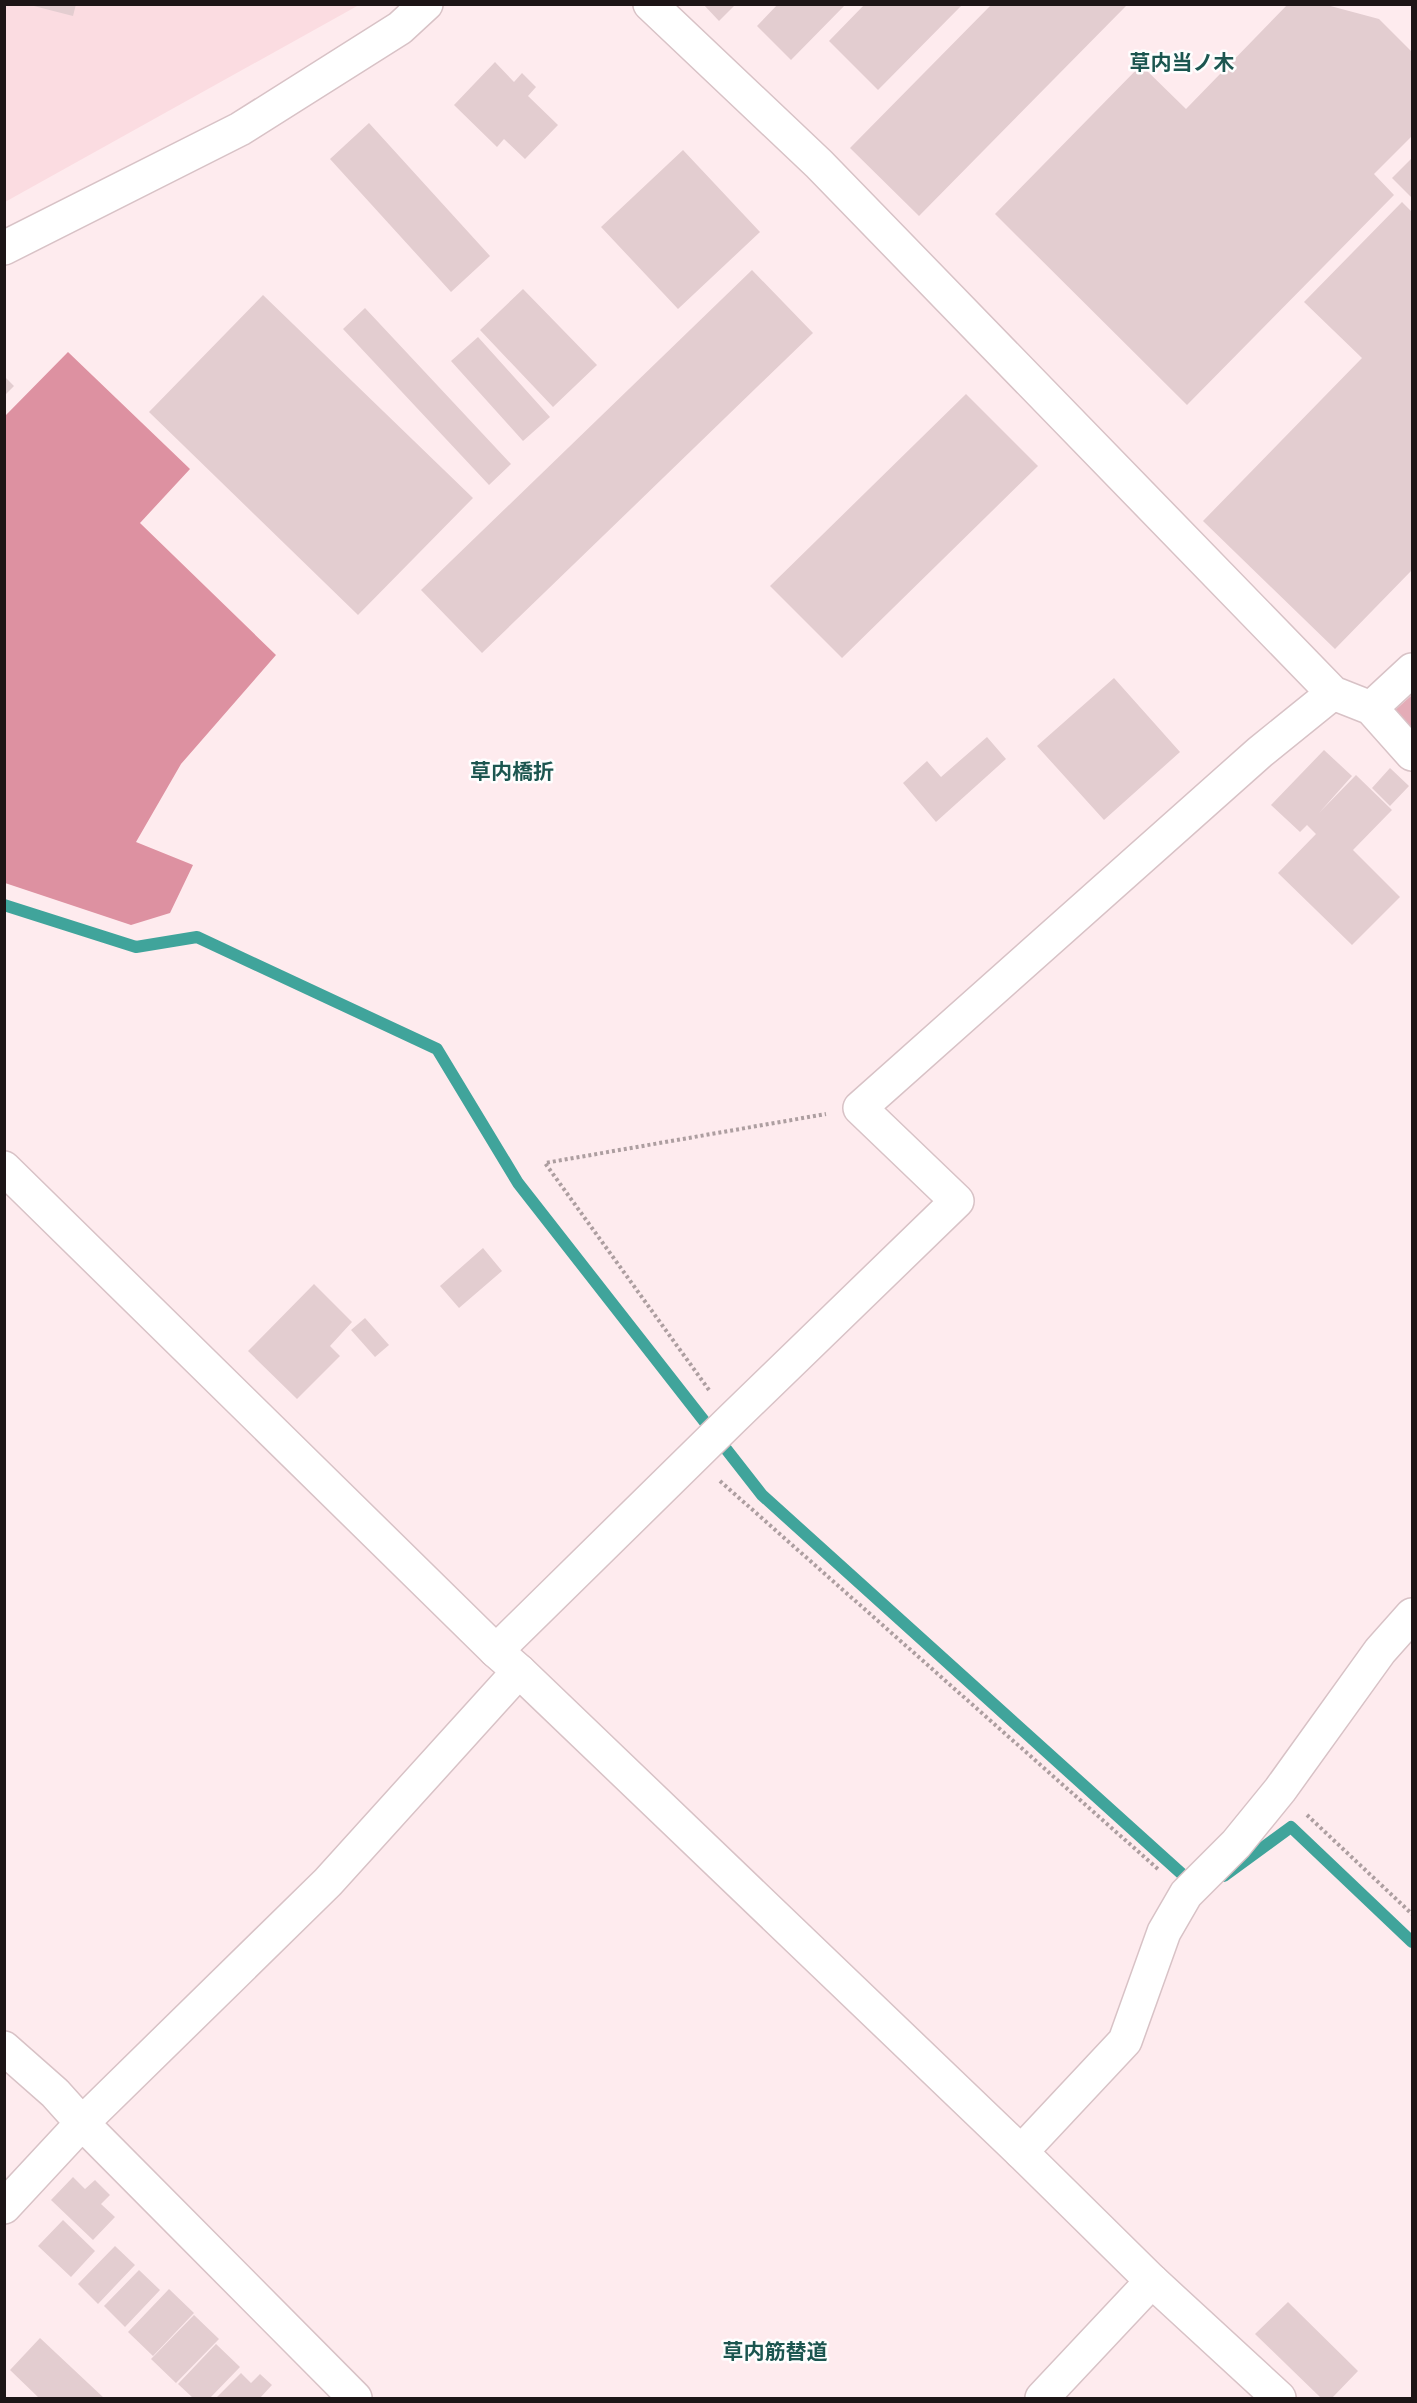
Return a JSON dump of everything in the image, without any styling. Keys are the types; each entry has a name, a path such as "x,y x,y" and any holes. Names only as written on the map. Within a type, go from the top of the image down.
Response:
{"street":[{"path":"4,248 240,129 400,28 426,4"},
{"path":"650,4 827,172 1334,693 1371,708 1413,754"},
{"path":"1371,708 1413,669"},
{"path":"4,2207 82,2123 328,1882 508,1661 693,1457 957,1202 860,1108 1260,752 1334,693"},
{"path":"4,1168 508,1661 1021,2152 1152,2281 1279,2398"},
{"path":"1021,2152 1125,2041 1164,1932 1186,1894 1236,1844 1280,1790 1380,1651 1413,1615"},
{"path":"4,2048 55,2093 355,2398"},
{"path":"1042,2398 1152,2281"}],"path":[{"path":"731,1420 545,1163 860,1108"},
{"path":"693,1457 1186,1894"},
{"path":"1280,1790 1413,1914"}],"shaded area":[{"path":"5,5 359,5 5,202"},
{"path":"68,352 190,469 140,523 276,655 181,764 136,842 193,865 170,913 131,925 5,883 5,416"},
{"path":"1412,695 1412,728 1394,711"}],"building":[{"path":"26,4 76,4 73,16"},
{"path":"703,4 736,4 719,21"},
{"path":"778,4 846,4 791,60 757,26"},
{"path":"865,4 963,4 878,90 829,41"},
{"path":"992,4 1126,6 919,216 850,148"},
{"path":"1288,4 1323,4 1379,19 1412,52 1412,136 1374,174 1394,195 1187,405 995,214 1141,65 1186,109"},
{"path":"495,62 514,82 522,73 536,87 528,96 558,125 525,159 504,139 497,147 454,105"},
{"path":"369,123 490,256 451,292 330,159"},
{"path":"683,150 760,232 678,309 601,227"},
{"path":"1412,158 1412,198 1392,178"},
{"path":"1402,202 1412,212 1412,570 1335,649 1203,521 1362,358 1304,302"},
{"path":"752,270 813,333 482,653 421,590"},
{"path":"523,289 597,365 553,407 480,330"},
{"path":"263,295 473,498 358,615 149,412"},
{"path":"365,308 511,464 489,485 343,329"},
{"path":"478,337 550,417 523,441 451,361"},
{"path":"4,376 14,386 4,396"},
{"path":"966,394 1038,466 842,658 770,586"},
{"path":"1114,678 1180,752 1104,820 1037,746"},
{"path":"987,737 1006,759 936,822 903,783 927,761 941,777"},
{"path":"1324,750 1352,776 1319,813 1356,775 1392,810 1353,850 1400,897 1352,945 1278,873 1316,834 1307,825 1300,832 1271,805"},
{"path":"1390,768 1409,786 1390,806 1372,788"},
{"path":"483,1248 502,1271 459,1308 440,1286"},
{"path":"314,1284 352,1322 330,1346 340,1356 297,1399 248,1351"},
{"path":"365,1318 389,1345 375,1357 351,1330"},
{"path":"73,2177 85,2189 95,2180 110,2195 101,2204 115,2217 93,2240 51,2200"},
{"path":"63,2220 95,2251 71,2277 38,2246"},
{"path":"115,2246 135,2265 98,2304 78,2284"},
{"path":"139,2270 160,2290 125,2327 104,2306"},
{"path":"169,2289 194,2313 153,2356 128,2332"},
{"path":"1288,2302 1358,2371 1332,2398 1321,2398 1255,2334"},
{"path":"194,2315 219,2339 176,2383 151,2359"},
{"path":"40,2338 104,2398 39,2398 10,2370"},
{"path":"216,2344 240,2367 210,2398 193,2398 178,2384"},
{"path":"241,2373 251,2383 260,2374 272,2385 260,2398 216,2398"}],"waterway":[{"path":"4,905 136,947 197,937 437,1049 518,1183 762,1495 1193,1884"},
{"path":"1224,1876 1291,1827 1412,1942"}],"district":[{"name":"草内当ノ木","path":"1182,63"},
{"name":"草内橋折","path":"512,772"},
{"name":"草内筋替道","path":"775,2352"}]}
